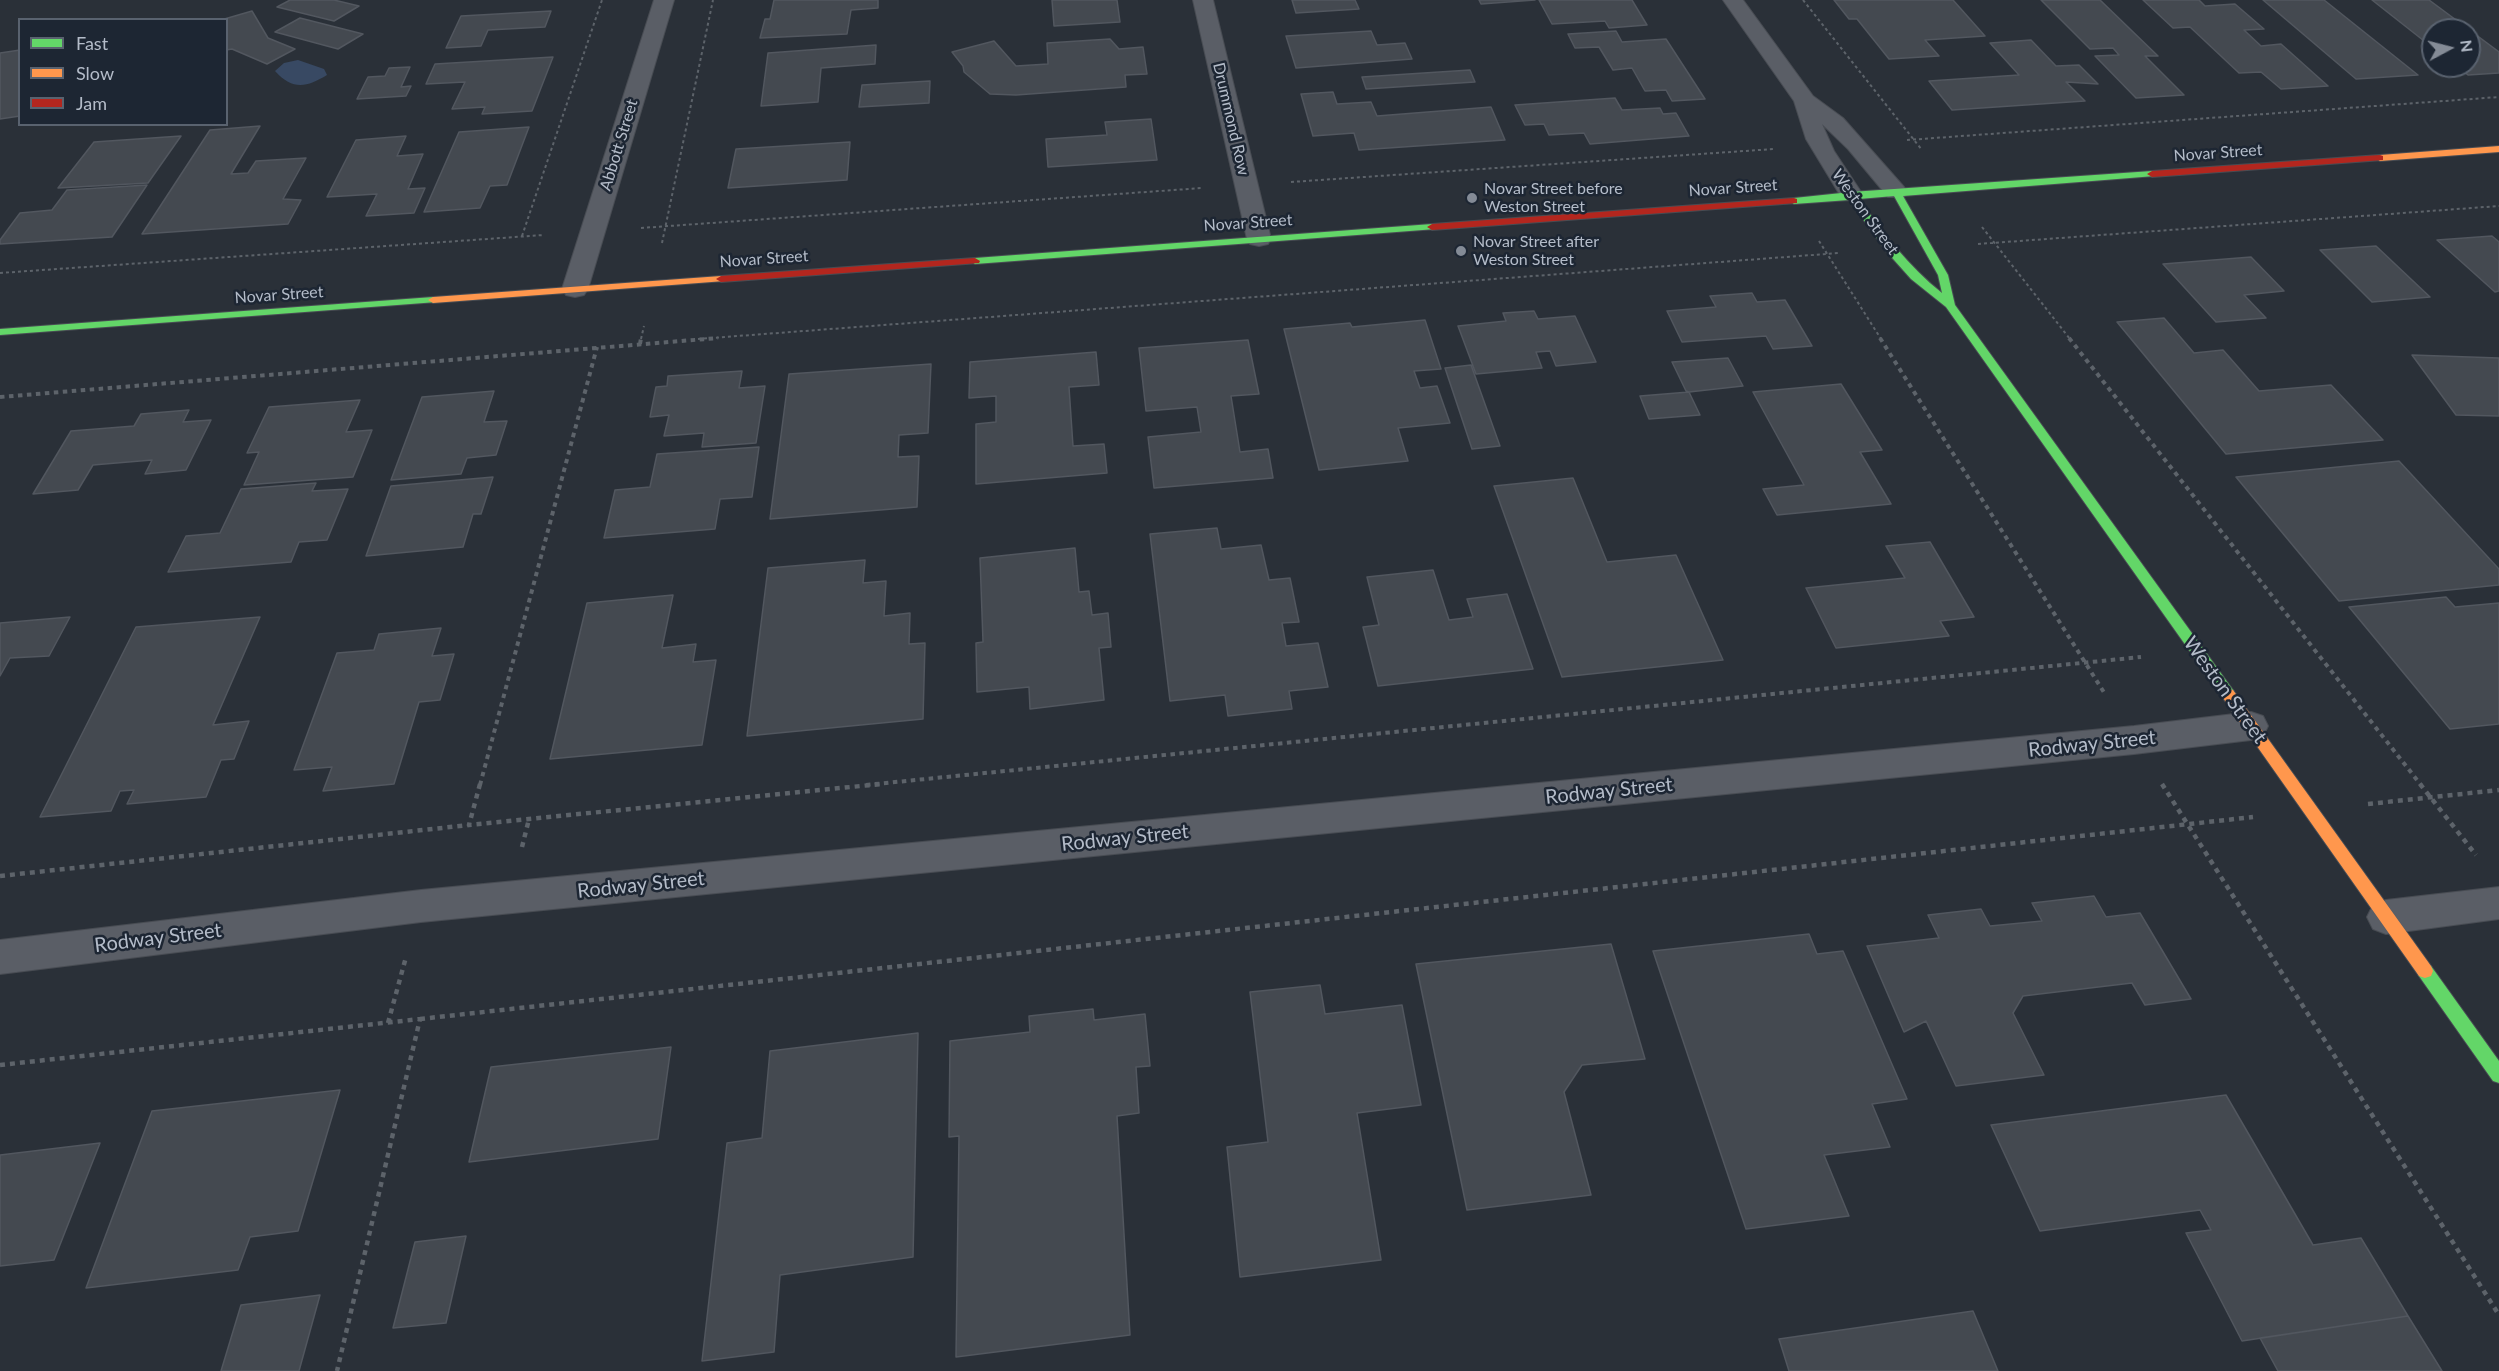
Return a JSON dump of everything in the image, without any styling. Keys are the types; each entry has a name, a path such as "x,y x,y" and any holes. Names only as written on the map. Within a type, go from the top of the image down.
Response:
{"main road":[{"name":"Novar Street","path":"0,332 2499,149"},
{"name":"Weston Street","path":"1896,192 1943,275 1950,305"},
{"name":"Weston Street","path":"1851,195 1890,249 1915,277 1950,305 2499,1075"}],"street":[{"name":"Abbott Street","path":"575,290 664,0"},
{"name":"Drummond Row","path":"1203,0 1258,239"},
{"name":"Weston Street","path":"1733,0 1805,101 1849,137 1896,192"},
{"name":"Weston Street","path":"1805,101 1809,123 1819,147 1851,195"},
{"name":"Rodway Street","path":"0,957 421,906 2134,740 2251,726"},
{"path":"2386,917 2499,903"}],"path":[{"path":"522,236 602,0"},
{"path":"640,344 713,0"},
{"path":"1803,0 2478,858"},
{"path":"1794,200 2499,1315"},
{"path":"1929,247 2499,206"},
{"path":"0,397 597,347 1890,249"},
{"path":"470,825 597,347"},
{"path":"0,876 470,825 2197,652"},
{"path":"0,1065 2190,825 2499,789"},
{"path":"388,1023 421,906"},
{"path":"337,1371 420,1019"}],"water":[{"path":"298,60 324,69 327,75 300,85 288,82 275,71 284,63"}],"building":[{"path":"290,0 334,0 359,6 334,21 277,7"},
{"path":"774,0 878,0 878,8 851,10 847,34 760,38 765,19 770,19"},
{"path":"1052,0 1117,0 1120,22 1054,26"},
{"path":"1292,0 1355,0 1359,9 1296,13"},
{"path":"1479,0 1535,0 1481,4"},
{"path":"1539,0 1632,0 1647,25 1609,28 1605,21 1552,24"},
{"path":"1834,0 1953,0 1985,36 1925,40 1939,56 1889,59 1857,19 1849,19"},
{"path":"2041,0 2100,0 2158,56 2145,56 2184,95 2136,98 2095,56 2119,55 2113,48 2090,49"},
{"path":"2143,0 2199,0 2205,6 2235,4 2264,29 2244,30 2261,46 2281,44 2328,86 2281,89 2261,72 2239,73 2190,27 2173,28"},
{"path":"2263,0 2324,0 2418,75 2356,79"},
{"path":"2372,0 2429,0 2453,18 2421,18 2421,39"},
{"path":"252,11 268,38 295,49 267,64 232,49 228,50 228,18"},
{"path":"551,11 545,27 488,30 481,46 446,48 461,16"},
{"path":"300,18 363,34 338,49 275,32"},
{"path":"1371,31 1377,45 1405,43 1412,59 1296,68 1286,36"},
{"path":"1616,31 1622,42 1666,39 1705,99 1672,101 1666,90 1645,91 1632,68 1613,70 1599,47 1575,48 1568,34"},
{"path":"1110,39 1119,49 1143,47 1147,74 1125,75 1126,87 1016,95 990,94 964,72 963,66 952,52 994,41 1016,66 1048,64 1047,43"},
{"path":"2481,39 2499,52 2499,73 2481,74"},
{"path":"2031,40 2056,66 2079,65 2098,84 2066,82 2085,101 1952,110 1929,81 2019,75 1990,43"},
{"path":"876,45 875,64 821,68 818,102 761,106 768,53"},
{"path":"18,50 18,116 0,119 0,53"},
{"path":"553,57 532,111 482,114 485,107 452,109 465,82 426,84 435,64"},
{"path":"410,67 401,87 411,86 406,96 357,99 368,77 385,76 389,68"},
{"path":"1470,70 1475,82 1366,89 1362,77"},
{"path":"930,81 929,103 859,107 862,85"},
{"path":"1333,92 1337,104 1371,102 1377,116 1491,107 1505,140 1359,150 1354,133 1313,136 1301,94"},
{"path":"1615,98 1622,110 1660,108 1663,114 1676,113 1689,136 1590,144 1584,133 1549,135 1544,124 1525,125 1515,105"},
{"path":"1151,119 1157,160 1048,167 1046,139 1107,135 1105,122"},
{"path":"260,126 231,174 248,173 256,161 306,158 283,199 301,200 288,224 142,234 210,130"},
{"path":"529,127 507,185 490,186 480,208 424,212 459,132"},
{"path":"181,136 148,183 58,188 94,142"},
{"path":"406,136 397,156 423,154 408,189 425,188 414,213 366,216 377,194 327,197 356,140"},
{"path":"850,142 847,180 728,188 736,149"},
{"path":"147,185 112,237 0,244 0,240 20,213 52,210 67,190"},
{"path":"2492,236 2499,242 2499,291 2495,292 2437,240"},
{"path":"2376,246 2430,297 2372,302 2320,250"},
{"path":"2251,257 2284,291 2244,295 2266,318 2216,322 2163,264"},
{"path":"1752,293 1757,302 1785,300 1812,346 1773,349 1766,336 1682,342 1667,311 1716,307 1710,296"},
{"path":"1534,311 1538,319 1575,316 1596,362 1556,366 1550,351 1536,352 1542,368 1476,374 1458,326 1506,321 1503,313"},
{"path":"2164,318 2194,353 2223,350 2259,391 2331,385 2383,440 2226,454 2117,322"},
{"path":"1425,320 1441,369 1414,371 1420,388 1437,386 1450,423 1398,428 1408,461 1319,470 1284,329 1350,323 1352,327"},
{"path":"1248,340 1259,394 1231,396 1240,452 1268,449 1273,478 1154,488 1148,437 1201,432 1197,407 1146,411 1139,348"},
{"path":"1096,352 1099,385 1069,387 1073,446 1104,444 1107,473 976,484 976,424 996,422 996,396 969,398 970,362"},
{"path":"2412,355 2499,358 2499,416 2456,415"},
{"path":"1728,358 1743,386 1686,391 1672,362"},
{"path":"931,364 928,433 899,435 898,457 919,456 917,507 770,519 789,374"},
{"path":"1471,365 1500,446 1472,449 1445,368"},
{"path":"742,371 739,388 765,386 756,443 702,447 704,433 664,436 669,415 650,417 656,387 667,386 668,376"},
{"path":"1841,384 1882,450 1860,452 1891,504 1777,515 1763,489 1804,485 1753,392"},
{"path":"494,391 484,422 507,421 496,455 467,458 461,474 391,480 422,397"},
{"path":"1689,392 1700,415 1649,419 1640,396"},
{"path":"360,400 346,432 372,430 353,477 244,485 259,452 247,453 269,407"},
{"path":"189,410 183,422 211,420 186,470 145,474 152,460 93,465 78,490 33,494 71,431 134,426 141,414"},
{"path":"759,447 752,497 720,499 715,529 604,538 615,490 650,487 657,454"},
{"path":"2399,461 2499,569 2499,585 2339,601 2236,477"},
{"path":"493,477 481,514 473,514 463,547 366,556 391,486"},
{"path":"1573,478 1607,562 1676,555 1723,660 1562,677 1494,486"},
{"path":"316,483 312,491 348,489 327,540 299,542 291,562 168,572 186,536 220,533 241,489"},
{"path":"1217,528 1221,549 1261,545 1269,580 1290,578 1299,622 1282,623 1286,646 1318,643 1328,687 1289,691 1292,709 1228,716 1225,695 1170,701 1150,534"},
{"path":"1930,542 1974,617 1940,621 1949,636 1836,648 1806,588 1905,578 1886,546"},
{"path":"1075,548 1079,592 1089,591 1092,615 1108,613 1111,647 1099,648 1104,700 1030,709 1029,687 977,692 976,643 983,642 980,558"},
{"path":"865,560 863,583 886,581 884,616 910,613 909,644 925,643 923,719 747,736 768,568"},
{"path":"1433,570 1449,620 1473,617 1467,599 1507,594 1533,669 1378,686 1363,627 1379,625 1367,577"},
{"path":"673,595 662,648 696,644 693,662 716,660 702,745 550,759 587,603"},
{"path":"2446,597 2455,607 2499,603 2499,724 2450,729 2349,607"},
{"path":"70,617 49,656 10,658 0,676 0,623"},
{"path":"260,617 213,725 249,721 234,759 221,760 206,797 127,804 134,790 120,791 111,811 40,817 136,627"},
{"path":"441,628 432,656 454,654 440,700 419,702 394,784 323,791 332,767 294,770 337,653 374,650 379,634"},
{"path":"2094,896 2106,917 2140,913 2191,999 2145,1005 2132,983 2023,996 2013,1013 2044,1075 1956,1086 1926,1021 1904,1032 1867,946 1939,938 1928,915 1981,909 1990,926 2042,921 2032,903"},
{"path":"1809,934 1817,954 1843,951 1907,1099 1872,1104 1890,1147 1824,1155 1849,1216 1746,1229 1653,951"},
{"path":"1611,944 1645,1059 1582,1065 1564,1092 1591,1195 1467,1210 1416,964"},
{"path":"1320,985 1325,1014 1402,1005 1421,1105 1357,1113 1381,1260 1240,1277 1227,1147 1268,1142 1250,992"},
{"path":"1093,1009 1094,1020 1145,1014 1150,1066 1136,1067 1139,1113 1117,1116 1130,1335 956,1357 959,1136 949,1137 950,1041 1030,1032 1029,1016"},
{"path":"918,1033 913,1257 780,1275 774,1352 702,1361 727,1143 762,1138 770,1051"},
{"path":"671,1047 658,1139 469,1162 491,1067"},
{"path":"340,1090 298,1231 250,1237 238,1270 86,1288 152,1111"},
{"path":"2226,1095 2313,1245 2361,1238 2408,1316 2242,1341 2186,1233 2211,1230 2200,1210 2040,1231 1991,1125"},
{"path":"100,1143 54,1260 0,1266 0,1155"},
{"path":"466,1236 446,1323 393,1328 415,1242"},
{"path":"320,1295 299,1371 221,1371 241,1305"},
{"path":"1973,1311 1998,1371 1789,1371 1779,1339"},
{"path":"2408,1316 2442,1371 2278,1371 2260,1338"}],"traffic: fast":[{"path":"1794,201 2152,174"},
{"path":"1896,192 1943,275 1950,305"},
{"path":"1851,195 1890,249 1915,277 1950,305 2228,694"},
{"path":"975,261 1432,227"},
{"path":"0,332 433,300"},
{"path":"2425,971 2499,1075"}],"traffic: slow":[{"path":"2380,158 2499,149"},
{"path":"433,300 721,279"},
{"path":"2228,694 2425,971"}],"traffic: jam":[{"path":"2152,174 2380,158"},
{"path":"1432,227 1794,201"},
{"path":"721,279 975,261"}],"place":[{"name":"Novar Street before Weston Street","path":"1472,198"},
{"name":"Novar Street after Weston Street","path":"1461,251"}]}
